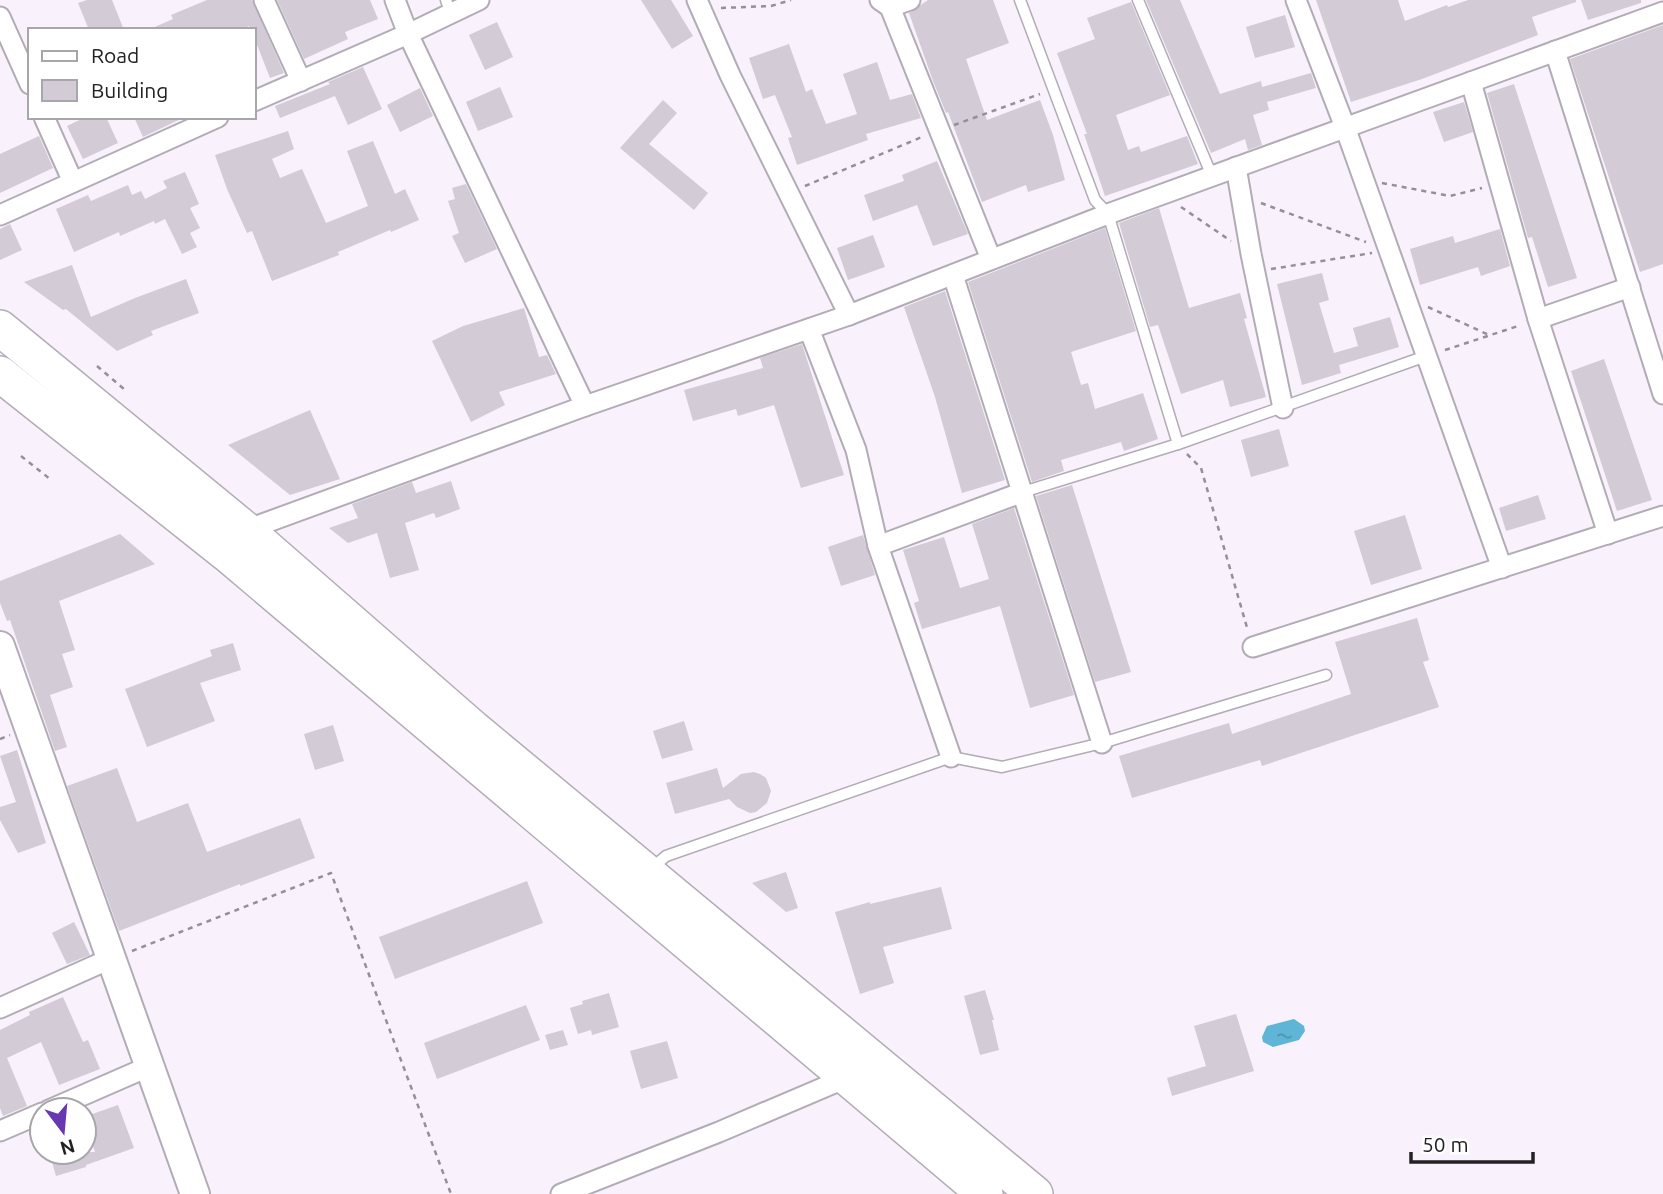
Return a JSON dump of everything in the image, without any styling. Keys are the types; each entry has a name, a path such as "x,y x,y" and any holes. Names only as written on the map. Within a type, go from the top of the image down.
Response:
{"highway":[{"path":"3,335 56,374 246,530 474,729 1035,1194"},
{"path":"10,386 56,374"},
{"path":"10,386 227,554 985,1194"}],"street":[{"path":"264,0 301,80"},
{"path":"395,0 408,34 586,406"},
{"path":"256,101 408,34 449,7 479,0"},
{"path":"910,0 885,4 992,259"},
{"path":"1296,0 1345,127 1502,568"},
{"path":"699,5 730,75 849,315"},
{"path":"246,530 586,406 849,315 1108,214 1663,12"},
{"path":"0,18 28,80"},
{"path":"1555,51 1663,394"},
{"path":"1471,82 1538,319 1608,534"},
{"path":"45,119 73,182"},
{"path":"0,215 214,119"},
{"path":"1236,167 1283,408"},
{"path":"953,275 1102,743"},
{"path":"1538,319 1630,287"},
{"path":"809,329 856,450 878,546 951,757"},
{"path":"878,546 1023,492"},
{"path":"1253,647 1663,516"},
{"path":"0,646 194,1194"},
{"path":"0,1008 112,958"},
{"path":"81,1096 150,1066"},
{"path":"561,1194 719,1132 846,1078"},
{"path":"0,1132 28,1119"}],"lane":[{"path":"1020,0 1095,200 1108,214 1178,444"},
{"path":"1138,0 1212,176"},
{"path":"1023,492 1178,444 1426,356"},
{"path":"647,873 666,856 951,757 1002,767 1102,743 1326,675"}],"path":[{"path":"699,5 771,6 791,0"},
{"path":"789,192 939,130 1053,89"},
{"path":"1363,178 1450,196 1499,184"},
{"path":"1162,194 1253,263 1389,251"},
{"path":"1240,195 1389,251"},
{"path":"1405,296 1489,335"},
{"path":"1426,356 1538,319"},
{"path":"97,366 124,389"},
{"path":"1178,444 1201,468 1253,647"},
{"path":"21,456 50,479"},
{"path":"112,958 331,873 451,1194"}],"water":[{"path":"1294,1019 1304,1026 1305,1031 1299,1040 1273,1047 1263,1042 1262,1037 1267,1026"}],"building":[{"path":"87,0 112,0 123,28 88,28 78,3"},
{"path":"207,0 252,0 284,73 270,78 256,42 256,28 153,28 173,19 171,15"},
{"path":"277,0 370,0 378,19 345,32 348,39 304,59"},
{"path":"641,0 671,0 693,36 672,49"},
{"path":"928,0 993,0 1009,43 966,59 987,120 1040,100 1065,180 1028,192 1026,185 982,202 948,112 946,113 933,81 909,13"},
{"path":"1146,0 1180,0 1220,94 1261,81 1262,87 1311,73 1316,88 1267,102 1269,110 1253,115 1262,145 1248,150 1245,139 1211,153"},
{"path":"1316,0 1398,0 1405,21 1468,0 1576,2 1532,17 1538,35 1422,79 1351,102"},
{"path":"1581,0 1641,0 1641,3 1588,20"},
{"path":"1131,2 1170,95 1116,115 1128,150 1139,146 1141,152 1187,136 1198,164 1105,196 1084,134 1087,134 1057,53 1095,39 1087,18"},
{"path":"1285,15 1295,47 1255,58 1246,27"},
{"path":"497,22 513,57 485,70 469,35"},
{"path":"1663,25 1663,264 1640,272 1570,59"},
{"path":"789,44 806,92 812,89 826,124 857,114 843,74 877,62 890,100 912,94 921,118 866,134 868,140 797,165 788,138 792,137 775,95 763,99 749,58"},
{"path":"363,67 382,109 348,125 335,96 280,118 275,106 330,84 328,82"},
{"path":"1514,84 1577,278 1548,287 1532,237 1528,238 1487,93"},
{"path":"500,87 513,117 478,131 466,102"},
{"path":"420,88 433,116 400,132 387,105"},
{"path":"663,100 677,113 649,144 708,193 694,210 620,148"},
{"path":"1464,102 1473,132 1444,142 1433,112"},
{"path":"82,119 107,119 118,143 83,159 67,126"},
{"path":"135,119 181,119 143,137"},
{"path":"288,131 294,149 272,159 280,178 302,169 326,223 368,206 347,151 373,141 395,194 405,189 419,220 272,281 252,231 247,233 227,189 215,155"},
{"path":"39,136 53,168 0,193 0,154"},
{"path":"937,161 968,234 933,246 917,205 873,221 864,195 904,181 902,175"},
{"path":"185,172 199,204 190,208 200,228 190,233 197,247 182,254 165,219 120,236 119,232 74,252 56,209 88,195 91,201 128,185 132,195 141,191 145,199 167,188 163,181"},
{"path":"466,184 497,249 465,263 452,236 459,233 448,201 455,199 452,188"},
{"path":"1159,208 1189,308 1240,293 1247,318 1244,319 1266,397 1230,407 1223,380 1181,394 1158,325 1150,327 1119,223"},
{"path":"10,224 22,250 0,260 0,229"},
{"path":"1105,228 1136,331 1071,352 1081,385 1088,383 1095,409 1143,393 1158,439 1124,451 1121,442 1061,460 1064,471 1032,482 968,282"},
{"path":"1500,229 1510,266 1481,276 1478,267 1420,285 1410,249 1453,236 1455,243"},
{"path":"873,235 885,267 848,280 837,248"},
{"path":"72,265 91,317 186,279 199,313 151,331 153,335 117,351 66,309 63,310 24,282"},
{"path":"1322,273 1329,300 1319,303 1334,353 1358,346 1353,328 1390,317 1399,347 1339,365 1341,373 1302,385 1277,284"},
{"path":"945,291 1005,480 962,493 935,397 904,307"},
{"path":"524,308 539,357 547,355 556,374 499,392 505,405 471,422 432,341 463,326"},
{"path":"802,344 844,475 801,488 774,405 738,416 736,409 693,421 684,390 763,368 760,358"},
{"path":"1604,359 1652,500 1617,511 1571,371"},
{"path":"310,410 340,479 290,495 228,445"},
{"path":"1279,429 1289,466 1251,477 1241,440"},
{"path":"451,481 460,509 436,518 434,513 405,523 419,570 390,578 377,533 348,543 329,528 358,518 352,504 412,482 416,493"},
{"path":"1072,485 1131,672 1095,682 1036,496"},
{"path":"1538,495 1546,519 1506,531 1499,508"},
{"path":"1014,508 1074,695 1030,708 1000,606 922,629 914,603 919,601 903,550 944,537 960,588 989,579 972,524"},
{"path":"1405,515 1422,569 1371,585 1354,531"},
{"path":"120,534 155,564 59,601 75,650 62,654 73,687 50,695 67,747 55,751 10,620 7,621 0,603 0,581"},
{"path":"863,535 875,575 841,586 828,547"},
{"path":"1417,618 1429,660 1423,662 1439,707 1262,766 1260,760 1132,798 1119,756 1229,723 1232,734 1351,694 1335,642"},
{"path":"233,643 241,670 200,683 215,721 147,747 125,689 212,656 210,650"},
{"path":"684,721 693,750 662,759 653,731"},
{"path":"333,725 344,761 315,770 304,734"},
{"path":"17,750 46,843 18,853 0,820 0,807 16,802 0,756"},
{"path":"117,768 137,822 188,803 207,852 300,818 315,858 119,931 67,786"},
{"path":"717,768 723,788 741,774 754,772 766,778 771,791 767,803 756,812 750,813 737,807 729,799 675,814 666,783"},
{"path":"786,872 798,908 786,912 752,883"},
{"path":"527,881 543,923 395,979 379,937"},
{"path":"941,887 952,929 883,947 894,983 860,994 835,912"},
{"path":"74,922 90,955 67,964 52,933"},
{"path":"985,990 999,1050 980,1055 964,996"},
{"path":"609,993 619,1027 592,1035 591,1030 578,1034 570,1008 583,1004 582,1001"},
{"path":"63,997 83,1042 88,1040 100,1069 59,1085 41,1042 7,1058 27,1106 3,1116 0,1108 0,1030 30,1015 29,1012"},
{"path":"526,1005 540,1040 437,1079 424,1043"},
{"path":"1236,1014 1254,1071 1172,1096 1167,1078 1206,1066 1194,1026"},
{"path":"563,1030 568,1045 550,1050 545,1035"},
{"path":"667,1041 678,1078 641,1089 630,1051"},
{"path":"118,1105 134,1148 98,1161 98,1112"},
{"path":"53,1166 86,1166 86,1167 56,1176"}]}
